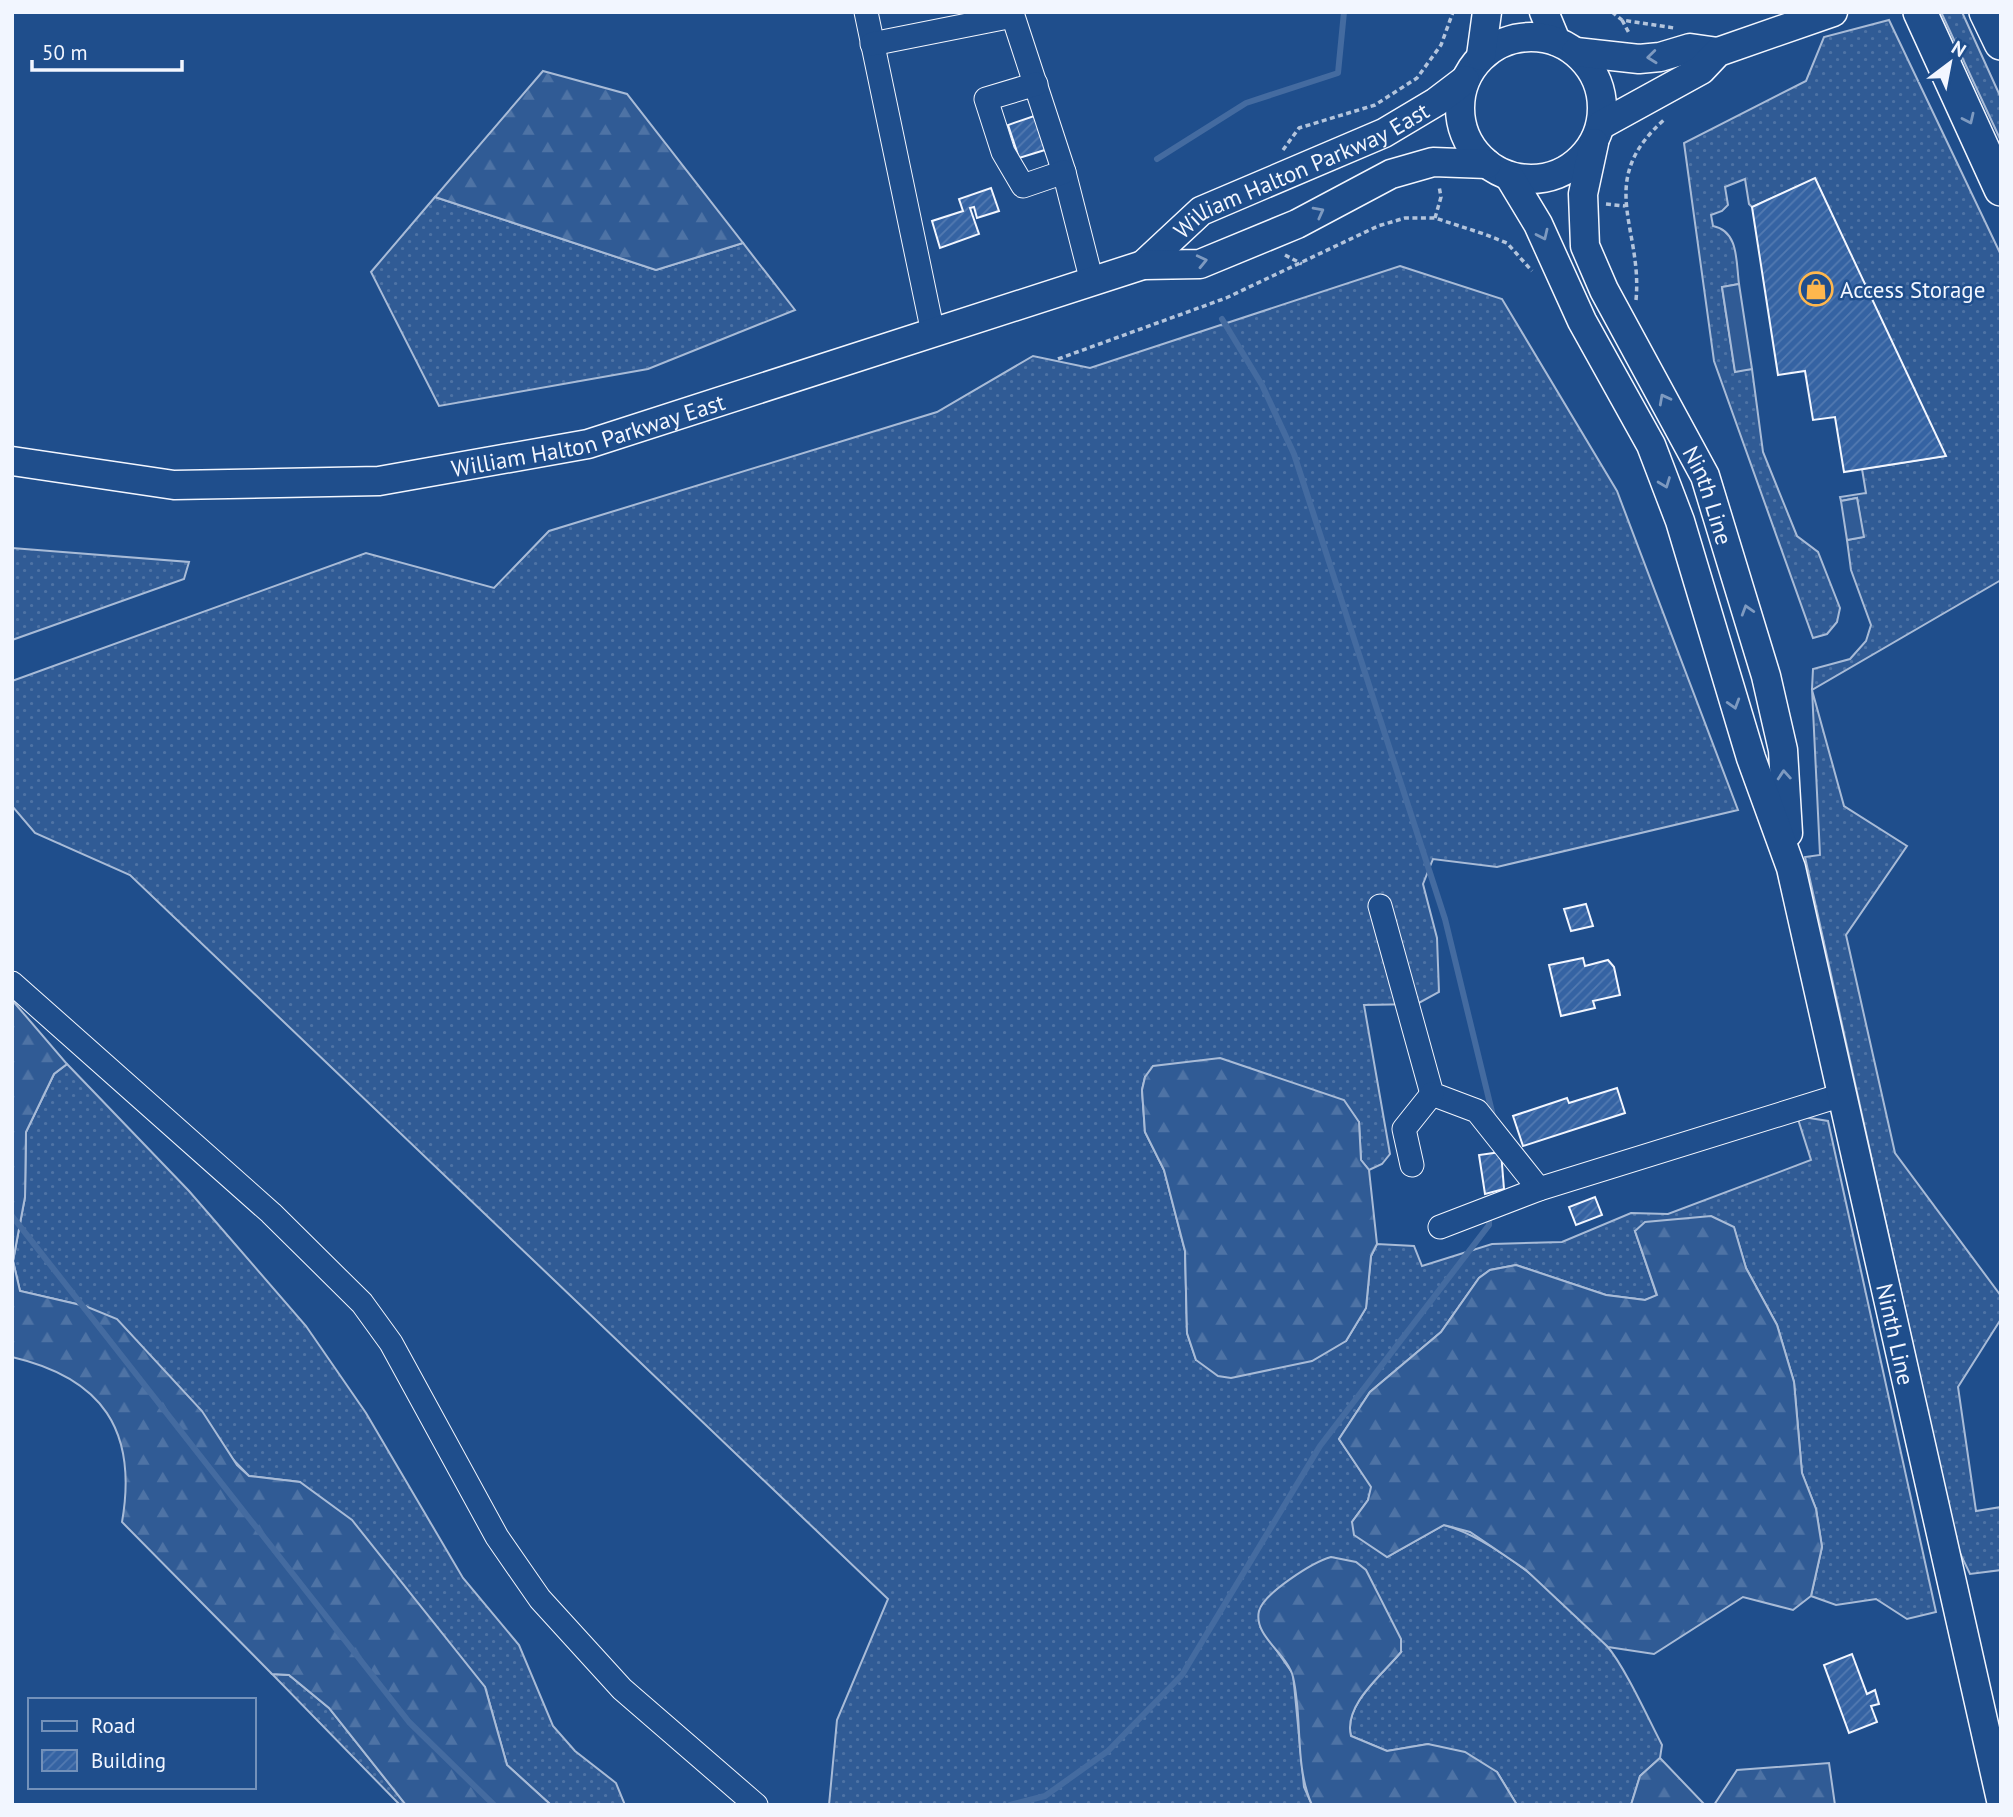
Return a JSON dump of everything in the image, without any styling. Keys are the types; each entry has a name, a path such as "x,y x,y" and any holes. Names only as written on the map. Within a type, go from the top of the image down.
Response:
{"highway":[{"path":"1920,12 2001,189"},
{"path":"1986,12 2001,43"}],"main road":[{"path":"1481,56 1487,12"},
{"path":"1544,12 1566,46 1590,67 1599,85 1603,104 1598,134"},
{"path":"1718,52 1690,47 1660,58 1639,59 1566,46 1536,36 1516,38 1497,45 1481,56 1465,80 1460,102 1462,126 1471,147 1498,170 1534,179 1557,175 1578,162 1598,134 1701,70 1718,52 1833,12"},
{"name":"William Halton Parkway East","path":"1143,265 1201,211 1384,133 1436,102 1465,80"},
{"name":"Ninth Line","path":"1598,134 1583,194 1585,246 1604,290 1705,476 1758,649 1783,750 1791,868"},
{"name":"William Halton Parkway East","path":"12,461 174,485 379,481 588,444 1143,265 1200,264 1297,224 1391,174 1433,162 1498,170"},
{"name":"Ninth Line","path":"1498,170 1538,224 1576,309 1651,445 1680,521 1751,758 1791,868 2001,1800"}],"lane":[{"path":"866,12 933,333"},
{"path":"872,44 1013,16 1064,172 1092,282"},
{"path":"1036,84 986,99 1003,152 1023,186 1064,172"},
{"path":"1380,906 1432,1094"},
{"path":"12,982 271,1213 362,1303 391,1343 497,1537 540,1599 622,1689 756,1805"},
{"path":"1432,1094 1476,1111 1539,1189"},
{"path":"1412,1165 1404,1129 1432,1094"},
{"path":"1440,1227 1539,1189 1842,1095"}],"path":[{"path":"1299,128 1375,105 1417,78 1441,45 1453,12"},
{"path":"1612,12 1622,20 1632,39"},
{"path":"1622,20 1675,28"},
{"path":"1637,291 1625,206 1626,180 1634,155 1648,134 1669,116"},
{"path":"1435,218 1441,197 1438,178"},
{"path":"1600,204 1625,206"},
{"path":"1058,359 1226,298 1378,226 1405,218 1435,218 1507,243 1538,281"}],"green space":[{"path":"1941,12 1962,12 2001,98 2001,141"},
{"path":"1889,20 2001,255 2001,580 1812,690 1813,669 1850,659 1866,641 1871,625 1851,570 1847,540 1863,537 1857,498 1841,501 1840,497 1866,493 1862,469 1945,456 1815,179 1752,207 1749,204 1745,179 1725,187 1728,205 1722,211 1711,215 1713,226 1728,234 1735,249 1739,284 1722,287 1735,371 1752,369 1763,452 1797,536 1818,552 1840,608 1837,622 1827,634 1813,638 1714,361 1684,143 1806,81 1824,37"},
{"path":"543,71 627,94 743,243 656,270 435,197"},
{"path":"435,197 656,270 743,243 795,310 648,369 439,406 371,272"},
{"path":"1400,266 1502,299 1617,491 1738,810 1497,867 1433,859 1423,884 1437,938 1439,992 1417,1004 1364,1005 1390,1154 1382,1164 1369,1170 1361,1160 1359,1122 1145,1077 1142,1090 1145,1132 1164,1170 1185,1251 1187,1333 1196,1360 1346,1341 1366,1308 1371,1256 1377,1244 1414,1246 1422,1266 1492,1244 1562,1242 1631,1213 1668,1214 1811,1160 1797,1116 1828,1121 1936,1612 1907,1619 1876,1599 1836,1605 1811,1596 1822,1547 1816,1509 1802,1473 1794,1382 1777,1325 1746,1268 1734,1228 1635,1231 1657,1296 1645,1300 1606,1295 1516,1265 1490,1270 1479,1278 1441,1332 1370,1392 1339,1439 1372,1487 1368,1500 1352,1522 1387,1557 1444,1525 1465,1533 1487,1544 1532,1575 1574,1611 1607,1646 1629,1679 1662,1745 1660,1758 1640,1776 1631,1805 1517,1805 1497,1772 1428,1744 1387,1751 1351,1736 1350,1724 1358,1702 1401,1652 1261,1628 1293,1674 1304,1787 1312,1805 829,1805 837,1720 888,1599 130,875 35,833 12,806 12,681 366,553 494,588 549,531 937,412 1033,356 1090,368"},
{"path":"12,548 189,562 184,579 12,640"},
{"path":"1812,690 1844,806 1907,846 1846,935 1895,1153 2001,1296 2001,1319 1958,1387 1976,1511 2001,1507 2001,1570 1970,1574 1958,1549 1805,857 1820,855"},
{"path":"12,1000 67,1064 54,1074 26,1132 25,1197 13,1261 20,1291 85,1306 117,1319 202,1411 237,1465 249,1476 300,1482 352,1520 485,1687 507,1765 551,1805 406,1805 329,1708 289,1675 272,1674 122,1522 126,1489 124,1460 118,1435 107,1413 91,1394 69,1379 43,1366 12,1357"},
{"path":"1220,1058 1344,1100 1359,1122 1361,1160 1369,1170 1377,1244 1371,1256 1366,1308 1346,1341 1312,1361 1231,1378 1218,1376 1196,1360 1187,1333 1185,1251 1164,1170 1145,1132 1142,1090 1145,1077 1153,1066"},
{"path":"67,1064 189,1191 306,1326 366,1413 463,1578 519,1645 553,1726 575,1751 616,1783 625,1805 551,1805 507,1765 485,1687 300,1482 249,1476 85,1306 20,1291 13,1261 25,1197 26,1132 54,1074"},
{"path":"1711,1216 1734,1227 1746,1268 1777,1325 1794,1382 1802,1473 1816,1509 1822,1547 1811,1596 1793,1610 1743,1597 1654,1654 1608,1647 1526,1570 1470,1532 1444,1525 1387,1557 1354,1535 1352,1522 1368,1500 1371,1487 1339,1439 1370,1392 1441,1332 1479,1278 1490,1270 1516,1265 1606,1295 1645,1300 1657,1295 1635,1231 1645,1222"},
{"path":"1331,1557 1356,1562 1366,1570 1401,1639 1401,1652 1358,1702 1350,1724 1351,1736 1387,1751 1428,1744 1465,1752 1497,1772 1517,1805 1312,1805 1303,1774 1293,1677 1285,1660 1261,1629 1259,1611 1279,1587"},
{"path":"272,1674 289,1675 329,1708 406,1805 400,1805"},
{"path":"1660,1758 1705,1805 1631,1805 1640,1776"},
{"path":"1829,1763 1835,1805 1714,1805 1737,1770"}],"shaded area":[{"path":"1739,284 1752,369 1735,372 1722,287"},
{"path":"1857,498 1864,537 1847,540 1841,501"}],"building":[{"path":"1037,115 1048,149 1019,158 1008,125"},
{"name":"Access Storage","path":"1815,178 1946,456 1844,472 1835,417 1813,420 1805,371 1778,375 1752,207"},
{"path":"991,188 999,211 977,218 974,207 970,208 979,234 940,248 932,221 963,211 959,199"},
{"path":"1586,904 1593,926 1571,931 1564,909"},
{"path":"1583,958 1585,966 1608,960 1614,967 1620,995 1593,1001 1595,1008 1561,1016 1549,965"},
{"path":"1617,1088 1625,1113 1523,1146 1513,1116 1567,1098 1569,1103"},
{"path":"1501,1152 1504,1189 1485,1194 1479,1155"},
{"path":"1595,1197 1602,1215 1576,1225 1569,1207"},
{"path":"1852,1654 1867,1694 1875,1690 1879,1704 1871,1706 1877,1722 1849,1733 1824,1665"}],"waterway":[{"path":"1157,159 1246,103 1338,73 1344,12"},
{"path":"1222,319 1262,385 1294,454 1445,919 1494,1120"},
{"path":"12,1216 409,1722 494,1805"},
{"path":"1010,1805 1045,1796 1108,1751 1182,1675 1320,1446 1489,1225 1489,1216"}],"place":[{"name":"Access Storage","path":"1816,289"}]}
